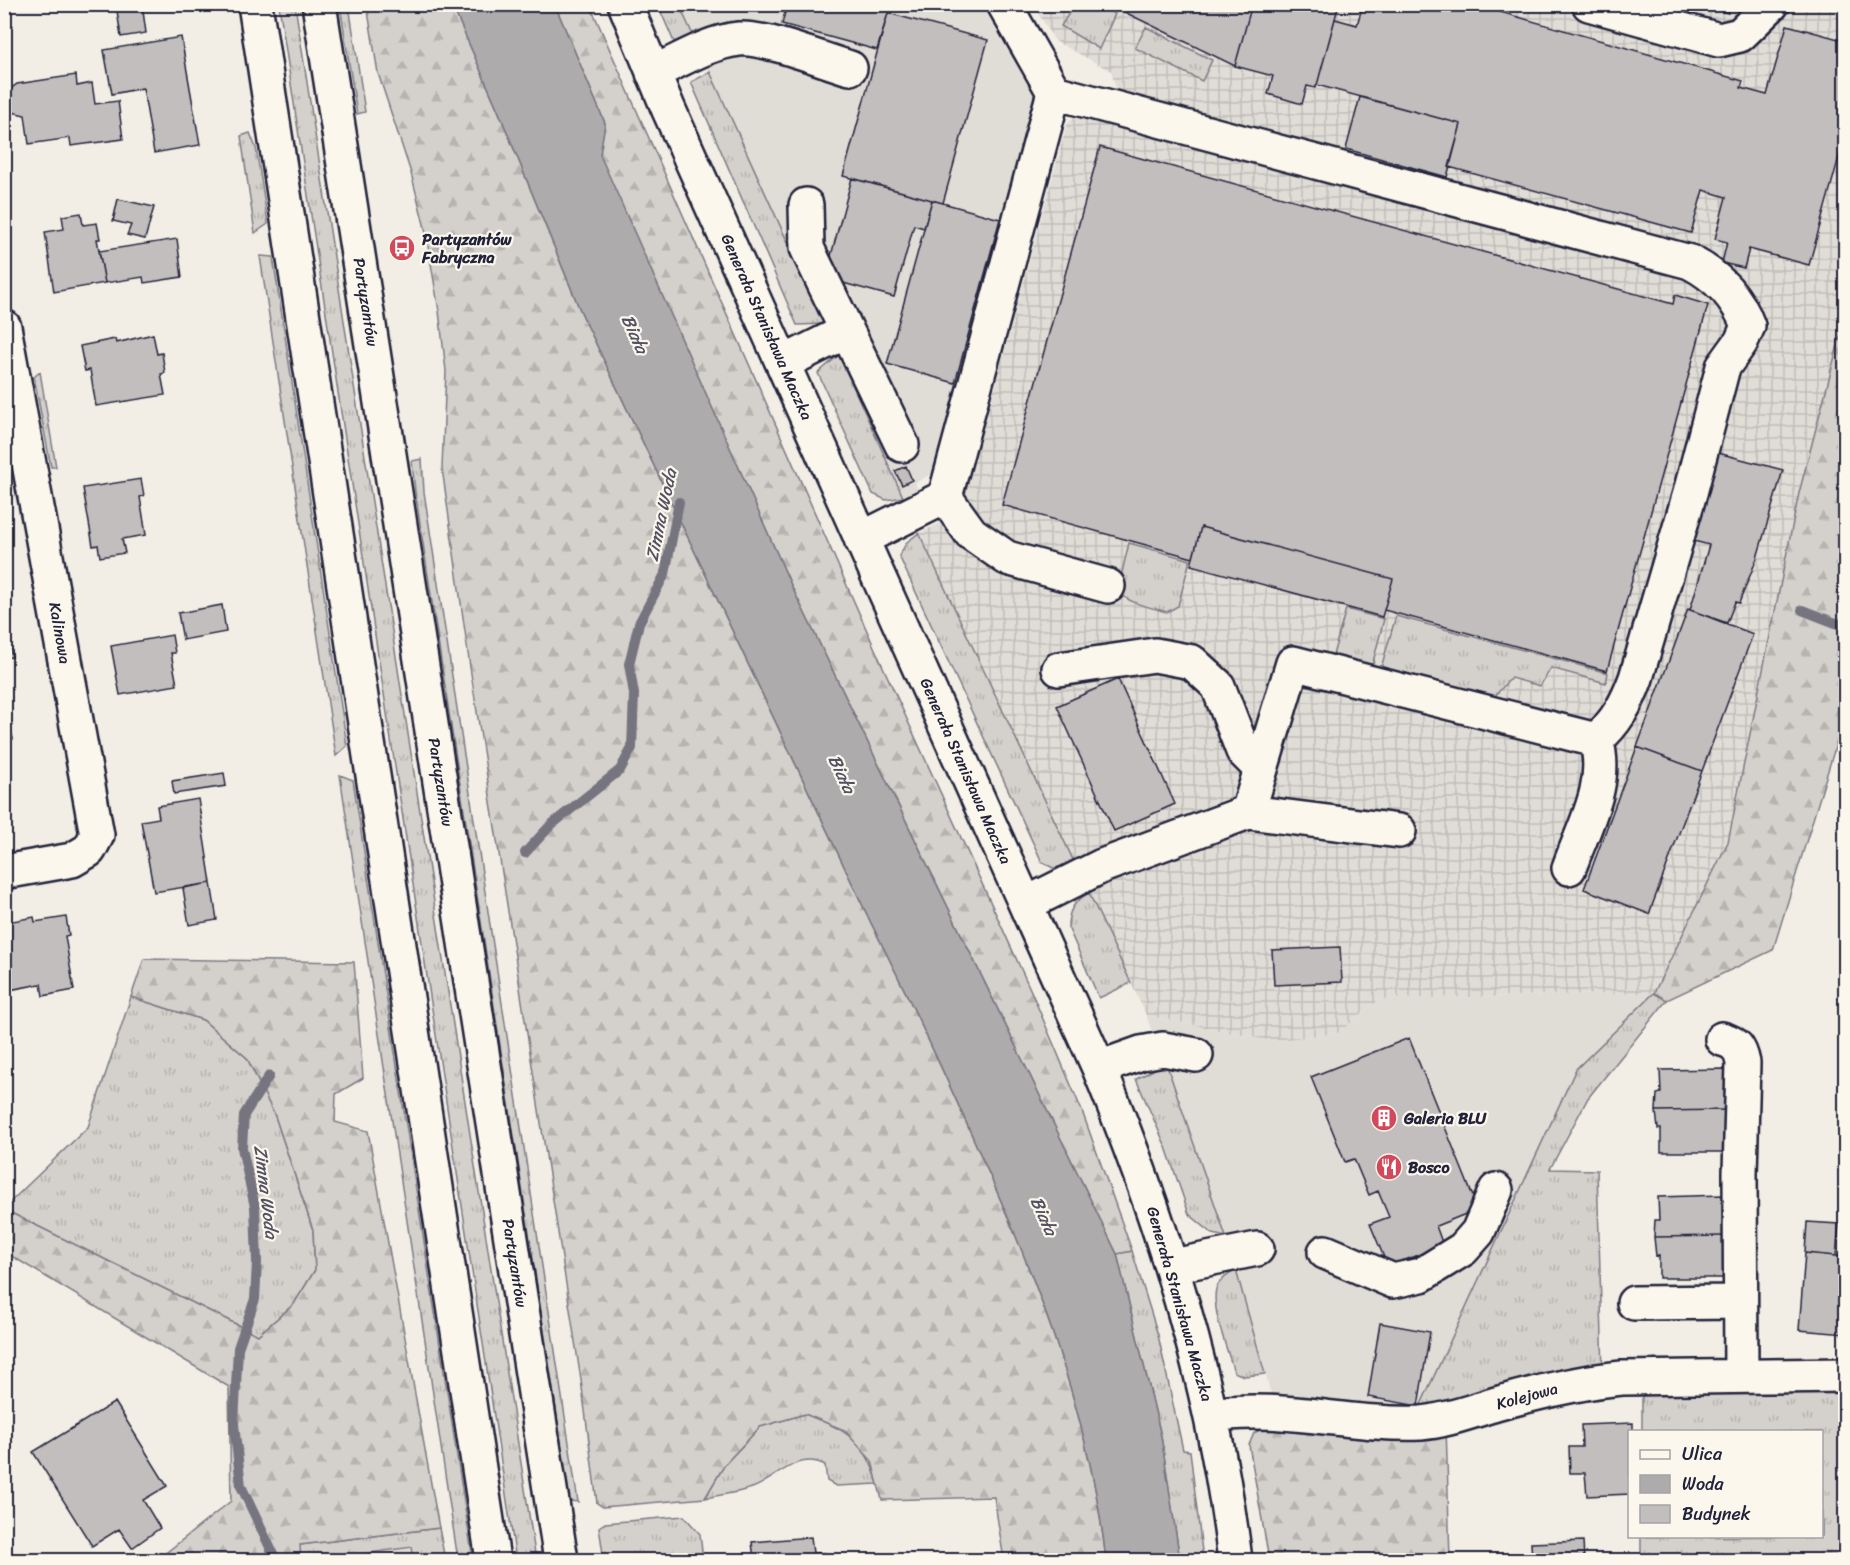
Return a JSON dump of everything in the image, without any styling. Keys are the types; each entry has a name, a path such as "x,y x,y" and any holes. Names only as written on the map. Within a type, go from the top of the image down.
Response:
{"main road":[{"path":"255,4 493,1560"},
{"name":"Partyzantów","path":"319,4 561,1560"},
{"name":"Generała Stanisława Maczka","path":"625,4 653,73 1099,1068 1138,1164 1173,1266 1211,1415 1228,1504 1235,1560"},
{"path":"861,538 945,497 1054,92 1004,4"},
{"path":"1589,4 1719,40 1740,35 1773,4"},
{"path":"653,73 722,43 740,39 759,42 850,68"},
{"path":"1054,92 1690,262 1721,282 1744,315 1748,326 1746,334 1723,367 1690,493 1636,678 1622,710 1596,740"},
{"path":"806,205 807,248 902,445"},
{"name":"Kalinowa","path":"4,327 97,835 89,850 72,860 4,872"},
{"path":"783,363 847,331"},
{"path":"945,497 971,533 1007,558 1108,586"},
{"path":"1059,669 1155,655 1192,662 1218,686 1243,751 1261,770"},
{"path":"1248,812 1293,663 1596,740"},
{"path":"1569,868 1599,785 1600,754 1596,740"},
{"path":"1026,904 1102,866 1248,812 1399,831"},
{"path":"1722,1039 1733,1042 1740,1050 1743,1063 1739,1302 1742,1376"},
{"path":"1099,1068 1141,1053 1163,1049 1196,1054"},
{"path":"1325,1252 1393,1281 1421,1275 1463,1249 1478,1232 1496,1190"},
{"path":"1173,1266 1257,1249"},
{"path":"1634,1303 1739,1302"},
{"name":"Kolejowa","path":"1211,1415 1236,1411 1270,1411 1398,1423 1424,1422 1556,1387 1589,1381 1622,1378 1845,1375"}],"shaded area":[{"path":"679,5 982,5 1038,103 935,472 915,483 918,491 903,497"},
{"path":"1033,5 1845,5 1845,318 1799,493 1728,842 1654,993 1380,999 1338,1033 1271,1041 1146,1015 919,533 952,518 963,503 1067,124 1082,112 1742,289 1119,99 1111,71 1055,41"},
{"path":"1654,993 1576,1069 1417,1413 1273,1401 1226,1237 1146,1015 1271,1041 1338,1033 1380,999"},
{"path":"439,1528 445,1560 301,1560"}],"green space":[{"path":"279,5 295,5 536,1560 516,1560"},
{"path":"340,5 349,5 365,112 357,114"},
{"path":"367,5 452,5 580,310 926,1035 1000,1199 1041,1299 1074,1401 1088,1454 1106,1560 1004,1560 994,1497 882,1500 872,1461 844,1430 805,1414 760,1427 725,1464 705,1498 603,1507 597,1503 581,1380 470,667 442,468 446,371 439,311 425,228 411,173 378,73"},
{"path":"555,5 590,5 879,658 1031,991 1082,1111 1132,1251 1117,1254 791,585 599,155 605,123"},
{"path":"658,5 679,5 693,35 674,42"},
{"path":"1074,5 1096,5 1115,14 1099,49 1061,26"},
{"path":"1146,27 1212,60 1202,81 1135,48"},
{"path":"710,72 825,324 797,325 691,82"},
{"path":"250,133 256,148 268,224 255,233 241,136"},
{"path":"260,256 273,257 347,746 336,756"},
{"path":"1845,318 1845,715 1773,950 1667,1000 1654,993 1728,842 1799,493"},
{"path":"839,355 903,497 886,500 873,494 818,373"},
{"path":"40,372 56,467 51,467 34,377"},
{"path":"422,459 424,492 578,1502 570,1501 415,491 412,461"},
{"path":"919,533 1075,864 1053,868 1042,862 899,556 907,542"},
{"path":"1129,543 1190,560 1178,606 1167,612 1135,603 1122,593 1121,575"},
{"path":"1346,609 1384,619 1372,666 1333,655"},
{"path":"1396,616 1608,673 1606,683 1551,668 1540,686 1511,678 1493,698 1381,668"},
{"path":"340,775 353,780 473,1560 458,1560"},
{"path":"1089,893 1131,983 1099,998 1068,927 1073,907 1079,899"},
{"path":"144,959 354,962 363,1078 336,1094 335,1122 368,1131 439,1528 300,1545 301,1560 157,1560 231,1501 229,1387 5,1252 5,1210 258,1335 294,1304 315,1270 313,1230 275,1116 247,1058 203,1020 131,997"},
{"path":"1654,993 1667,1000 1588,1098 1550,1169 1597,1170 1603,1372 1417,1413 1576,1069"},
{"path":"131,997 203,1020 247,1058 275,1116 313,1230 315,1270 294,1304 258,1335 5,1210 5,1207 88,1127"},
{"path":"1166,1063 1226,1237 1213,1234 1189,1214 1166,1147 1136,1079"},
{"path":"1132,1251 1158,1335 1183,1450 1190,1451 1203,1560 1180,1560 1161,1436 1117,1254"},
{"path":"1236,1270 1265,1374 1244,1376 1234,1372 1221,1330 1216,1307 1216,1289 1222,1280"},
{"path":"1845,1383 1845,1560 1641,1560 1641,1538 1823,1538 1823,1430 1642,1430 1642,1385"},
{"path":"805,1414 832,1425 852,1438 867,1456 878,1484 836,1486 827,1481 825,1465 815,1461 805,1461 786,1468 752,1488 705,1498 725,1464 760,1427"},
{"path":"1268,1426 1446,1426 1450,1560 1269,1560 1249,1445 1254,1433"},
{"path":"684,1516 700,1534 703,1560 604,1560 599,1527 605,1523"},
{"path":"439,1528 445,1560 414,1560 412,1547 319,1560 301,1560 299,1545"}],"water":[{"name":"Biała","path":"452,5 555,5 605,123 600,155 791,585 1117,1254 1161,1436 1180,1560 1106,1560 1088,1454 1074,1401 1041,1299 1000,1199 926,1035 580,310"}],"building":[{"path":"116,4 142,4 146,33 121,37"},
{"path":"787,4 895,4 892,14 888,13 877,50 782,24"},
{"path":"1108,4 1252,4 1235,66"},
{"path":"1252,4 1339,4 1317,85 1315,88 1307,86 1302,104 1268,94 1273,76 1235,66"},
{"path":"1363,4 1472,4 1743,81 1741,88 1767,95 1787,25 1846,41 1846,132 1809,265 1749,249 1744,268 1722,263 1727,242 1715,239 1726,197 1703,190 1691,233 1449,167 1461,124 1317,85 1335,19 1357,25"},
{"path":"1696,4 1731,4 1728,13"},
{"path":"888,13 988,40 943,203 843,176"},
{"path":"181,37 200,145 154,153 143,88 112,94 104,50"},
{"path":"76,75 77,86 92,83 95,104 118,101 123,139 71,146 70,138 29,144 25,115 12,112 8,107 6,99 9,90 17,84"},
{"path":"1360,97 1461,124 1447,177 1346,149"},
{"path":"1100,147 1673,304 1675,295 1708,305 1607,671 1384,610 1393,579 1201,527 1193,558 1002,505"},
{"path":"852,178 932,200 924,228 914,225 894,297 825,278"},
{"path":"118,199 154,207 145,239 127,235 131,225 113,221"},
{"path":"932,200 1000,219 955,383 887,364"},
{"path":"81,213 83,225 97,223 100,239 97,239 105,283 54,292 45,232 64,229 62,216"},
{"path":"177,239 182,277 144,283 143,277 105,283 99,251"},
{"path":"153,334 157,354 162,353 165,373 161,374 165,395 96,406 90,370 85,371 80,346 115,339 116,343"},
{"path":"1718,453 1783,470 1757,558 1739,603 1735,602 1727,623 1690,610 1709,545 1694,541"},
{"path":"906,466 912,480 902,485 895,471"},
{"path":"141,479 144,496 140,497 146,535 122,539 125,553 100,557 98,545 93,546 83,488"},
{"path":"1201,527 1393,579 1382,617 1191,565"},
{"path":"222,605 226,632 183,640 178,613"},
{"path":"1688,609 1753,634 1702,771 1637,747"},
{"path":"4,621 12,657 4,658"},
{"path":"172,635 175,653 171,653 177,685 120,695 111,646"},
{"path":"1118,679 1175,804 1114,831 1057,706"},
{"path":"4,703 13,739 4,741"},
{"path":"1637,747 1702,771 1649,914 1584,889"},
{"path":"224,773 226,786 174,794 172,781"},
{"path":"198,799 211,883 154,892 141,821 159,818 157,806"},
{"path":"211,883 217,920 189,925 183,888"},
{"path":"34,917 35,922 66,917 69,935 65,936 74,990 43,996 41,984 9,990 4,952 11,950 7,922"},
{"path":"1340,947 1342,982 1274,985 1272,950"},
{"name":"Galeria BLU","path":"1409,1038 1478,1209 1436,1226 1443,1245 1388,1267 1370,1224 1389,1217 1378,1191 1369,1195 1354,1159 1345,1162 1311,1077"},
{"path":"1725,1069 1727,1110 1656,1111 1657,1094 1661,1093 1660,1070"},
{"path":"1727,1110 1725,1152 1661,1152 1661,1129 1658,1129 1656,1111"},
{"path":"1723,1195 1725,1236 1654,1237 1655,1220 1659,1220 1658,1197"},
{"path":"1807,1222 1839,1224 1836,1256 1805,1253"},
{"path":"1725,1236 1724,1278 1659,1278 1659,1255 1656,1256 1654,1237"},
{"path":"1805,1253 1846,1257 1846,1334 1799,1330"},
{"path":"1380,1323 1430,1332 1418,1406 1368,1397"},
{"path":"115,1402 167,1486 143,1500 160,1528 132,1548 119,1529 92,1546 33,1452"},
{"path":"1633,1423 1633,1430 1628,1430 1628,1494 1587,1496 1585,1473 1570,1473 1569,1447 1582,1447 1581,1425"},
{"path":"811,1537 813,1553 825,1553 825,1560 754,1560 752,1542"},
{"path":"1583,1541 1584,1560 1532,1560 1531,1543"}],"waterway":[{"name":"Zimna Woda","path":"525,853 551,825 620,770 632,748 634,694 629,664 639,623 665,574 679,502"},
{"path":"1802,610 1846,627"},
{"name":"Zimna Woda","path":"269,1076 244,1115 242,1148 255,1207 257,1262 255,1299 238,1348 234,1424 241,1486 276,1560"}],"place":[{"name":"Partyzantów Fabryczna","path":"402,248"},
{"name":"Galeria BLU","path":"1384,1118"},
{"name":"Bosco","path":"1389,1167"}]}
